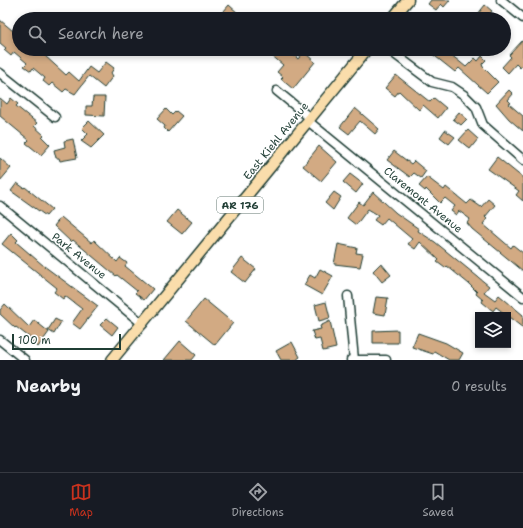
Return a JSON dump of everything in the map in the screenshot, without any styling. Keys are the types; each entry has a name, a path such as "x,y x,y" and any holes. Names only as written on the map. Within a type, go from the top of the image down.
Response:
{"main road":[{"path":"398,12 408,0"},
{"name":"East Kiehl Avenue","path":"112,360 361,56"}],"street":[{"path":"501,0 523,18"},
{"path":"397,56 432,82 452,88 464,95 476,107 483,125 523,160"},
{"path":"0,73 55,117"},
{"name":"Claremont Avenue","path":"277,90 309,120 523,296"},
{"name":"Park Avenue","path":"0,206 143,324"},
{"path":"348,296 352,360 386,360"},
{"path":"0,340 25,360"}],"building":[{"path":"431,0 450,0 444,7 441,4 436,10 428,4"},
{"path":"229,5 237,12 223,12"},
{"path":"485,5 492,11 491,12 480,12"},
{"path":"0,20 12,30 11,56 4,50 6,48 0,43"},
{"path":"523,40 523,64 520,68 516,64 508,73 502,67 511,57 511,53"},
{"path":"19,56 45,56 66,75 69,72 79,81 89,67 97,73 106,62 114,68 111,73 113,76 104,88 89,76 75,94 66,89 63,92 52,83 49,86 43,81 45,78 33,68 31,71 24,66 27,63"},
{"path":"272,56 295,56 298,59 301,56 308,56 315,62 293,89 281,79 283,77 277,72 283,65"},
{"path":"435,56 453,56 466,67 475,58 478,61 482,56 486,60 482,64 483,67 498,82 487,93 459,68 455,72"},
{"path":"396,75 430,102 434,98 446,108 438,118 423,105 419,110 399,91 395,96 385,88"},
{"path":"509,90 513,94 508,100 511,103 509,104 523,116 523,131 509,119 496,104"},
{"path":"93,97 105,97 104,116 86,115 86,106 92,106"},
{"path":"0,98 7,104 11,98 18,104 16,106 37,123 34,126 44,135 42,137 50,145 41,155 26,143 29,140 0,116"},
{"path":"355,108 379,129 375,134 360,121 349,134 340,127"},
{"path":"166,109 172,115 176,111 182,116 168,132 164,128 165,126 157,119"},
{"path":"459,112 467,119 461,125 453,119"},
{"path":"89,121 104,135 91,148 81,141 88,134 82,128"},
{"path":"445,130 455,137 449,144 440,137"},
{"path":"468,130 478,139 470,149 459,140"},
{"path":"73,139 77,158 60,161 59,158 56,158 54,150 65,147 64,141"},
{"path":"319,146 337,162 321,181 303,166"},
{"path":"394,151 411,164 414,161 426,171 421,178 414,173 410,177 387,160"},
{"path":"497,157 523,178 523,201 516,195 519,191 488,169"},
{"path":"0,158 11,168 0,181"},
{"path":"350,174 363,184 356,193 343,182"},
{"path":"427,177 444,190 446,187 467,204 471,200 481,207 488,199 495,205 485,217 487,219 483,224 511,248 513,245 523,253 523,271 472,229 467,223 470,219 459,211 456,215 451,211 455,206 445,198 440,203 426,189 425,191 419,186"},
{"path":"17,183 24,188 25,187 52,209 46,216 11,191"},
{"path":"334,192 341,197 333,210 325,203"},
{"path":"373,192 396,213 419,229 418,231 435,242 489,286 484,292 495,300 499,295 523,315 523,328 511,319 511,312 502,312 496,307 493,311 482,302 483,300 476,294 477,292 469,284 447,266 445,268 437,262 439,260 420,242 415,249 408,244 412,239 387,218 381,225 374,220 378,215 368,209 356,225 347,218 359,202 363,205"},
{"path":"177,210 192,222 182,234 167,222"},
{"path":"61,217 92,243 94,240 117,262 120,258 127,263 125,266 153,289 144,300 135,293 137,291 117,275 116,276 73,240 71,242 54,226"},
{"path":"11,233 18,240 16,242 44,266 98,306 80,329 72,323 82,309 65,296 63,299 54,292 57,288 2,244"},
{"path":"338,244 357,248 356,253 363,254 360,267 334,264"},
{"path":"242,258 256,269 245,283 231,272"},
{"path":"381,263 391,275 382,282 373,271"},
{"path":"320,269 333,276 322,295 304,285 310,275 315,278"},
{"path":"376,297 388,298 385,315 373,313"},
{"path":"204,299 233,323 215,345 186,321"},
{"path":"326,302 330,318 319,321 315,305"},
{"path":"5,304 29,327 34,320 49,332 38,347 32,342 33,340 16,327 15,328 0,314 0,310"},
{"path":"107,318 118,327 112,335 100,325"},
{"path":"55,319 61,322 54,334 48,330"},
{"path":"330,321 336,348 323,351 320,339 315,340 312,331 321,329 320,326"},
{"path":"398,330 398,343 373,343 373,331"},
{"path":"418,333 446,343 463,353 459,360 449,360 434,351 433,354 412,347"},
{"path":"180,341 196,355 192,360 164,360"},
{"path":"292,342 300,357 296,360 281,360 276,351"}]}
